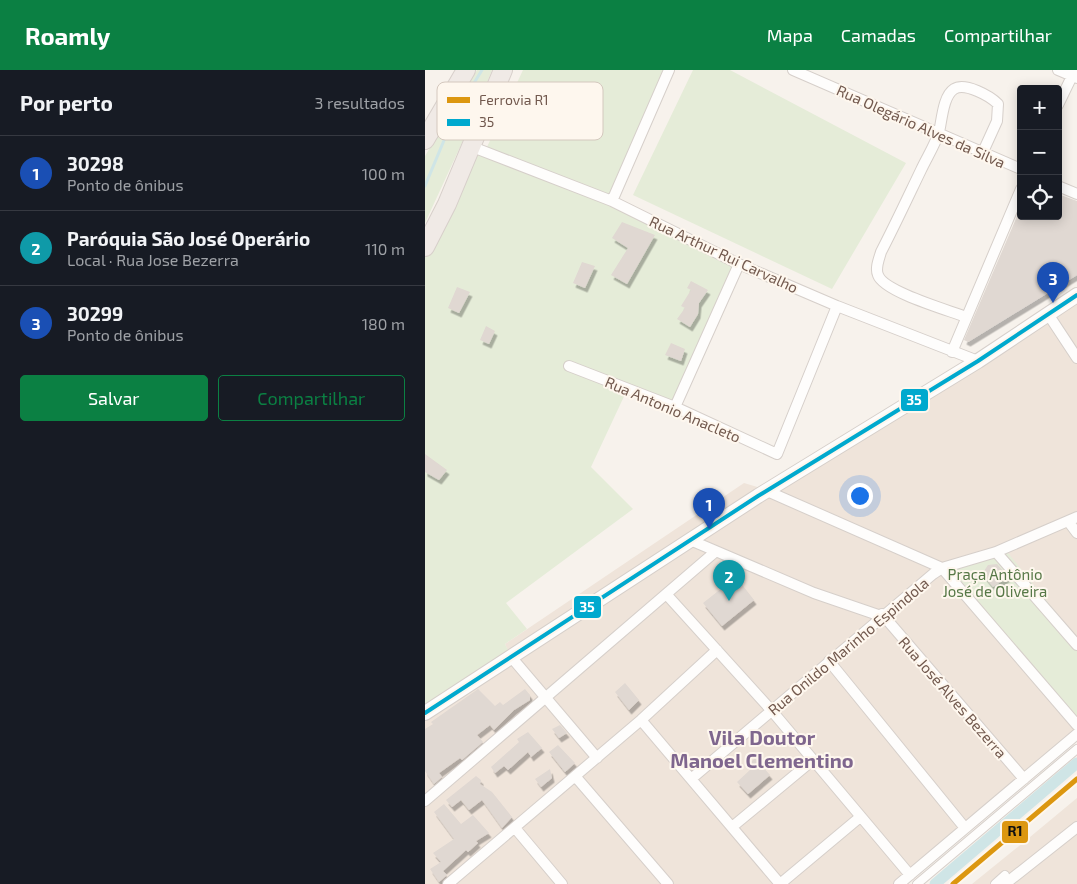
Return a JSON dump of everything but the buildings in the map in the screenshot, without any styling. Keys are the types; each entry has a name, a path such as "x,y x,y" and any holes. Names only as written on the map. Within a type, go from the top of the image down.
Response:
{"highway":[{"path":"458,82 465,70"},
{"path":"498,82 503,70"},
{"path":"425,140 437,119"},
{"path":"425,247 447,204 473,140"}],"street":[{"path":"612,201 669,70"},
{"name":"Rua Olegário Alves da Silva","path":"793,70 982,154 1017,167"},
{"path":"1058,70 1075,75 1062,98"},
{"path":"966,317 899,292 882,282 878,276 877,269 881,252 938,134 950,92 961,86 993,99 998,104 997,121 982,154"},
{"name":"Rua Arthur Rui Carvalho","path":"470,146 612,201 739,264 837,306 978,362"},
{"path":"1062,188 1077,194"},
{"path":"952,352 1017,198"},
{"path":"675,407 739,264"},
{"path":"425,713 767,490 978,362 1077,296"},
{"name":"Rua Antonio Anacleto","path":"569,366 675,407 777,454 837,306"},
{"path":"1048,314 1077,358"},
{"path":"767,490 942,568 1077,725"},
{"path":"1072,519 1077,533"},
{"name":"Rua Onildo Marinho Espindola","path":"691,779 922,581 942,568 996,552 1072,519"},
{"path":"690,540 814,593 882,615"},
{"path":"425,801 715,552"},
{"path":"996,552 1077,645"},
{"path":"667,595 772,711 859,818 910,875"},
{"name":"Rua José Alves Bezerra","path":"882,615 1024,779"},
{"path":"454,882 641,720 717,650"},
{"path":"512,658 544,698 597,758"},
{"path":"829,661 965,828"},
{"path":"641,720 780,884 859,818"},
{"path":"899,884 1077,734"},
{"path":"917,884 1077,749"},
{"path":"732,827 813,760"},
{"path":"575,776 668,884"},
{"path":"995,884 1005,876 1007,883 1077,827"},
{"path":"515,828 562,884"}],"shaded area":[{"name":"Vila Doutor Manoel Clementino","path":"1077,302 1077,734 900,884 425,884 425,713 511,658 505,644 744,483 767,490"},
{"path":"1077,798 1077,884 972,884 1024,842"}],"green space":[{"path":"477,70 492,70 487,82 470,82"},
{"path":"523,70 664,70 610,195 487,147 490,140 603,140 603,82 517,82"},
{"path":"693,70 730,70 906,163 832,289 633,195"},
{"path":"437,136 437,140 463,140 425,223 425,156"},
{"path":"470,146 612,201 738,264 675,406 627,390 591,467 633,509 506,603 527,629 505,644 512,658 425,713 425,246"},
{"name":"Praça Antônio José de Oliveira","path":"1004,548 1077,638 1077,722 945,568"}],"waterway":[{"path":"475,82 482,70"},
{"path":"425,186 444,140"},
{"path":"935,884 1077,763"}],"rail line":[{"name":"R1","path":"953,884 1077,779"}],"transit line":[{"name":"35","path":"425,713 758,496 978,361 1077,295"}],"place":[{"name":"30299","path":"1053,303"},
{"name":"30298","path":"709,529"},
{"name":"Paróquia São José Operário","path":"729,601"}],"district":[{"name":"Vila Doutor Manoel Clementino","path":"762,748"}]}
